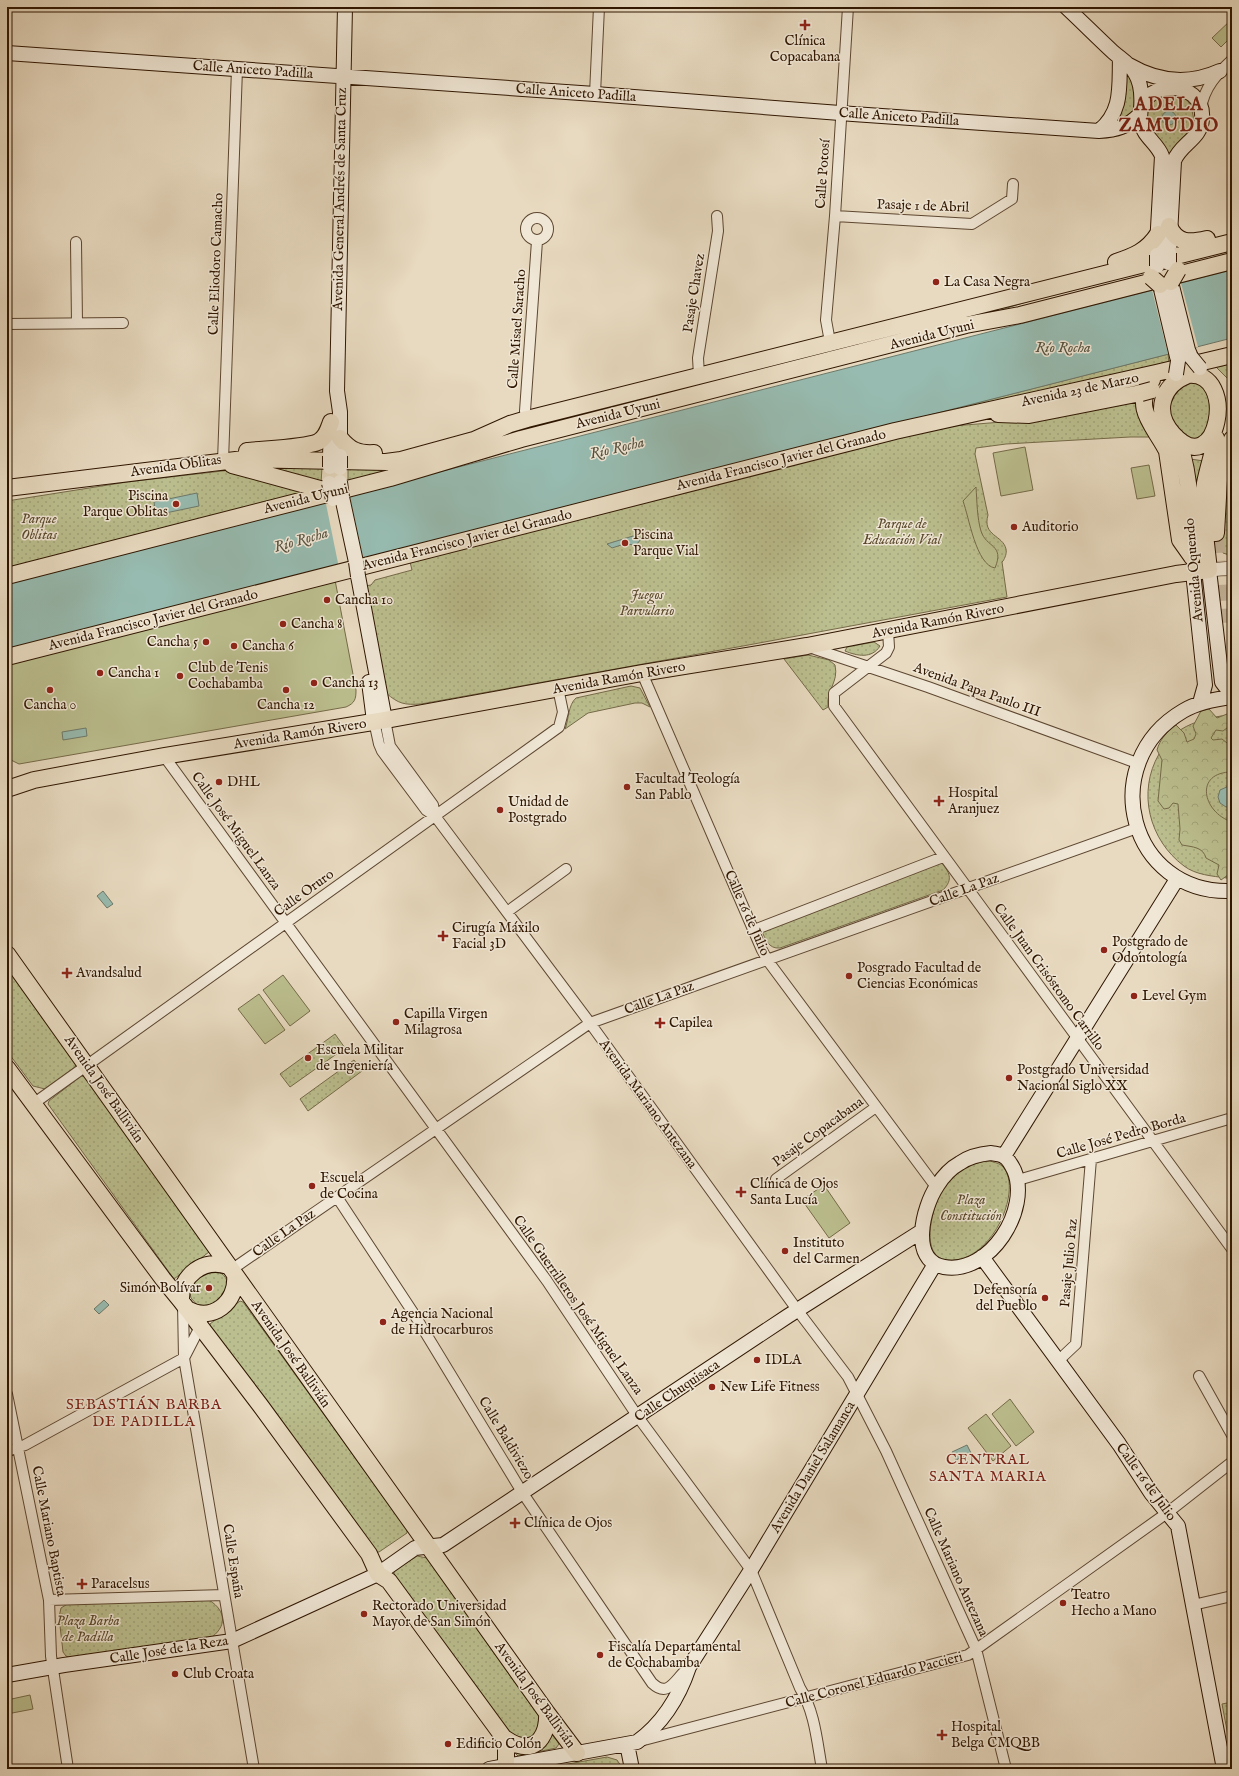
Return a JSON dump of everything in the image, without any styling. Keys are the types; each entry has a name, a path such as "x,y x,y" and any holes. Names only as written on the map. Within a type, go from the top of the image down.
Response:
{"main road":[{"name":"Avenida General Andrés de Santa Cruz","path":"335,462 340,438 340,412 337,392 345,7"},
{"path":"1066,7 1125,61 1136,74 1142,97 1140,112 1142,128 1145,134 1168,160 1164,230 1164,272 1180,363 1179,379 1188,375 1197,375 1215,381"},
{"name":"Calle Aniceto Padilla","path":"7,53 594,94 841,114 1099,131 1112,130 1125,126 1140,112"},
{"path":"1125,61 1149,75 1163,79 1178,80 1203,78 1220,71"},
{"path":"1099,131 1107,124 1116,108 1125,61"},
{"path":"1140,112 1143,103 1151,94 1167,87 1176,87 1184,90 1195,98 1201,109 1202,118 1200,127 1191,141 1168,160"},
{"path":"1164,230 1186,242 1194,243 1232,233"},
{"path":"963,309 1041,282 1131,257 1149,246 1164,230"},
{"name":"Avenida Uyuni","path":"223,461 386,462 401,460 474,440 510,424 527,419 1232,242"},
{"path":"966,325 1018,308 1128,278 1145,276 1151,277 1182,265 1232,252"},
{"name":"Avenida Uyuni","path":"7,576 390,478 528,437 966,325 1020,315 1232,261"},
{"name":"Avenida 23 de Marzo","path":"927,423 1232,355"},
{"path":"1180,363 1200,368 1215,381 1223,392 1228,415"},
{"path":"978,412 1028,415 1146,391 1180,363"},
{"path":"1180,363 1165,394 1162,405 1163,416 1167,427 1187,446 1203,446 1216,438"},
{"path":"1156,373 1148,385 1143,408 1146,418 1167,451 1180,540 1192,564"},
{"name":"Avenida General Andrés de Santa Cruz","path":"337,392 331,422 335,462 335,491 353,570"},
{"name":"Avenida Oquendo","path":"1228,415 1216,438 1205,490 1205,530 1222,682 1232,696"},
{"name":"Avenida Oblitas","path":"7,488 223,461 239,452 309,445 319,442 328,431 331,422"},
{"name":"Avenida Francisco Javier del Granado","path":"7,657 927,423"},
{"path":"340,438 354,451 361,454 389,452 510,424"},
{"name":"Avenida Oquendo","path":"1176,437 1181,449 1186,473 1192,564 1205,685 1200,703"},
{"path":"1216,537 1216,513 1219,480 1232,439"},
{"path":"223,461 239,467 335,491"},
{"name":"Avenida Ramón Rivero","path":"7,789 34,780 164,756 380,721 642,673 888,631 1192,564 1209,570"},
{"name":"Avenida Mariano Antezana","path":"353,570 371,696 380,721"},
{"path":"1232,696 1200,703 1184,710 1169,720 1149,742 1137,763 1134,775 1132,800 1137,828 1144,843 1153,857 1177,879 1201,888 1232,891"},
{"path":"7,775 23,781 34,780"},
{"path":"1004,1156 1177,879"},
{"name":"Avenida José Ballivián","path":"7,954 577,1753"},
{"path":"7,1068 369,1554 378,1574 389,1580 504,1738 506,1746 506,1766"},
{"path":"991,1153 1004,1156 1012,1166 1018,1180 1016,1204 1011,1220 999,1241 982,1257 954,1268 935,1264 930,1261 924,1248 922,1231 926,1212 936,1187 947,1174 959,1163 975,1155 991,1153"},
{"name":"Calle Chuquisaca","path":"430,1546 443,1545 922,1231"},
{"name":"Calle 16 de Julio","path":"982,1257 1119,1444 1151,1493 1178,1526 1224,1769"},
{"path":"214,1263 232,1270 235,1291 232,1298 223,1307 212,1313 198,1314 184,1305 182,1286 186,1278 195,1271 205,1265 214,1263"},
{"name":"Avenida Daniel Salamanca","path":"632,1743 651,1732 664,1716 683,1686 689,1667 751,1570 935,1264"},
{"name":"Calle José de la Reza","path":"7,1675 232,1641 378,1574 415,1548 430,1546"},
{"path":"504,1738 519,1746 534,1745 542,1738 546,1730 547,1713"},
{"path":"489,1769 632,1743 632,1769"}],"street":[{"path":"594,94 599,7"},
{"name":"Calle Potosí","path":"830,342 826,320 835,216 848,7"},
{"path":"1201,109 1203,96 1210,82 1232,60"},
{"name":"Calle Eliodoro Camacho","path":"223,461 237,69"},
{"name":"Pasaje 1 de Abril","path":"835,216 972,224 1012,200 1013,184"},
{"name":"Pasaje Chavez","path":"698,375 698,358 718,231 717,216"},
{"name":"Calle Misael Saracho","path":"527,419 525,411 537,241"},
{"path":"76,242 77,323"},
{"path":"7,324 123,323"},
{"name":"Avenida Ramón Rivero","path":"1209,570 1232,568"},
{"name":"Calle Juan Crisóstomo Carrillo","path":"888,631 889,647 886,653 834,693 834,706 943,857 1232,1249"},
{"name":"Avenida Papa Paulo III","path":"807,646 928,686 1137,763"},
{"name":"Calle 16 de Julio","path":"642,673 768,961 936,1187"},
{"name":"Calle Oruro","path":"33,1104 286,924 559,726 562,712 558,688"},
{"name":"Avenida Mariano Antezana","path":"380,721 390,746 433,805 435,816 590,1023 798,1311 848,1377 857,1395"},
{"name":"Calle José Miguel Lanza","path":"164,756 286,924"},
{"name":"Calle La Paz","path":"232,1270 590,1023 768,961 1137,828"},
{"path":"754,930 943,857"},
{"path":"507,912 566,869"},
{"name":"Calle Guerrilleros José Miguel Lanza","path":"286,924 547,1281 638,1417 751,1570 810,1709 822,1769"},
{"name":"Pasaje Copacabana","path":"776,1179 876,1107"},
{"name":"Calle José Pedro Borda","path":"1018,1180 1232,1118"},
{"name":"Pasaje Julio Paz","path":"1058,1361 1076,1344 1091,1159"},
{"name":"Calle Baldiviezo","path":"337,1197 414,1314 522,1492 652,1683 658,1689"},
{"path":"184,1305 184,1358"},
{"path":"7,1451 19,1448 184,1358 200,1326 212,1313"},
{"name":"Calle España","path":"184,1358 254,1769"},
{"path":"1199,1376 1232,1434"},
{"name":"Calle Mariano Baptista","path":"7,1394 49,1600 52,1667 68,1769"},
{"name":"Calle Mariano Antezana","path":"857,1395 888,1456 976,1649 1006,1769"},
{"name":"Calle Coronel Eduardo Paccieri","path":"632,1743 968,1655 1167,1512 1232,1462"},
{"path":"49,1600 224,1595"},
{"path":"1193,1605 1232,1596"},
{"name":"Avenida Daniel Salamanca","path":"658,1689 670,1687 689,1667"}],"green space":[{"path":"1232,19 1232,36 1221,47 1212,38"},
{"path":"1127,72 1130,76 1133,88 1133,108 1128,117 1116,122 1124,105 1125,74"},
{"path":"1168,93 1181,96 1187,100 1191,106 1194,120 1191,128 1174,148 1168,160 1147,124 1147,110 1155,99"},
{"path":"1071,288 991,313 348,482 348,468 512,430"},
{"path":"1168,354 1169,363 1021,398 941,412"},
{"path":"1232,363 1232,383 1216,367"},
{"path":"1198,381 1217,398 1203,439 1188,439 1171,422 1169,413 1171,399 1183,385"},
{"name":"Parque de Educación Vial","path":"1140,398 1153,437 1006,444 976,448 975,454 988,515 988,527 990,531 1004,544 1006,549 1006,555 1002,562 1007,597 421,704 402,703 386,693 365,586 371,585 375,580 412,570 410,562 941,427 1026,420"},
{"path":"1025,447 1033,490 1001,496 993,453"},
{"path":"1232,453 1232,556 1223,553 1223,492"},
{"path":"1190,459 1204,461 1200,532"},
{"path":"248,465 322,467 321,484"},
{"path":"1149,465 1155,496 1137,499 1131,468"},
{"name":"Parque Oblitas","path":"231,470 307,492 7,568 7,501 127,482"},
{"path":"976,487 981,531 983,536 994,547 998,554 995,568 988,565 978,550 963,501"},
{"name":"Club de Tenis Cochabamba","path":"335,580 356,690 354,700 346,707 19,764 11,760 7,746 7,663"},
{"path":"874,642 880,646 869,655 859,655 845,651 847,647"},
{"path":"808,655 829,660 835,665 835,677 829,695 828,707 823,710 784,659"},
{"path":"631,686 640,688 650,707 642,703 635,703 588,713 565,729 571,704 576,698"},
{"path":"1209,709 1217,718 1232,712 1232,724 1223,731 1216,730 1211,738 1213,740 1222,739 1232,747 1232,772 1220,774 1212,778 1207,785 1206,793 1214,810 1222,817 1232,822 1232,872 1221,880 1217,874 1219,865 1206,858 1205,854 1200,850 1194,847 1182,845 1179,840 1180,829 1178,804 1173,803 1169,808 1164,809 1158,801 1162,760 1157,750 1160,742 1176,725 1184,733 1187,742 1194,739 1196,734 1193,726 1201,711"},
{"path":"1221,716 1232,716 1232,877 1227,878 1204,875 1189,869 1172,855 1162,843 1155,829 1150,814 1148,799 1152,769 1159,754 1173,735 1191,724"},
{"path":"941,862 949,876 948,882 943,890 780,948 770,945 761,930"},
{"path":"7,968 76,1064 75,1067 45,1089 33,1086 7,1051"},
{"path":"283,975 310,1011 290,1026 263,990"},
{"path":"259,994 285,1030 265,1044 238,1009"},
{"path":"335,1034 345,1048 290,1087 280,1074"},
{"path":"354,1060 362,1071 308,1111 300,1099"},
{"path":"81,1076 85,1077 209,1252 174,1279 48,1104 49,1101"},
{"name":"Plaza Constitución","path":"990,1161 1000,1164 1004,1168 1009,1182 1007,1205 1003,1217 989,1239 970,1255 958,1260 946,1260 938,1257 933,1250 930,1232 933,1212 939,1196 948,1182 958,1172 971,1165"},
{"path":"824,1185 850,1223 829,1238 802,1200"},
{"path":"214,1270 224,1275 228,1286 222,1295 213,1303 198,1306 191,1298 189,1289 199,1276"},
{"path":"240,1301 243,1302 407,1530 407,1533 379,1552 376,1552 210,1326 210,1324"},
{"path":"1010,1399 1034,1432 1016,1446 992,1414"},
{"path":"986,1414 1011,1446 993,1461 968,1428"},
{"path":"417,1556 427,1558 540,1718 542,1723 531,1741 510,1736 395,1576 395,1570"},
{"name":"Plaza Barba de Padilla","path":"207,1599 217,1607 222,1616 221,1627 212,1637 70,1658 63,1652 59,1617 61,1608 69,1603"},
{"path":"30,1695 33,1709 7,1714 7,1700"},
{"path":"1232,1702 1232,1757 1222,1704"},
{"path":"550,1731 559,1744 556,1748 518,1756 515,1753 514,1748"},
{"path":"607,1757 617,1760 623,1769 540,1769"}],"water":[{"path":"1166,111 1172,111 1176,115 1176,121 1172,125 1166,125 1162,121 1162,115"},
{"name":"Río Rocha","path":"1232,270 1232,338 7,650 7,582"},
{"name":"Piscina Parque Oblitas","path":"197,493 199,506 156,515 154,502"},
{"name":"Piscina Parque Vial","path":"633,536 642,538 636,545 624,544 612,548 607,544"},
{"path":"86,728 87,736 63,740 62,732"},
{"path":"1229,786 1232,787 1232,806 1226,807 1220,803 1218,797 1220,790"},
{"path":"103,891 113,904 107,908 97,896"},
{"path":"104,1300 109,1305 99,1314 94,1309"},
{"path":"967,1445 971,1453 956,1460 952,1452"}],"pier":[{"path":"1181,283 1198,347 1168,354 1152,290"},
{"path":"349,493 364,562 339,568 325,499"}],"tunnel":[{"path":"1216,537 1221,623"}],"place":[{"name":"Clínica Copacabana","path":"805,25"},
{"name":"La Casa Negra","path":"936,282"},
{"name":"Piscina Parque Oblitas","path":"176,504"},
{"name":"Auditorio","path":"1014,527"},
{"name":"Piscina Parque Vial","path":"625,543"},
{"name":"Cancha 10","path":"327,600"},
{"name":"Cancha 8","path":"283,624"},
{"name":"Cancha 5","path":"206,642"},
{"name":"Cancha 6","path":"234,646"},
{"name":"Cancha 1","path":"100,673"},
{"name":"Club de Tenis Cochabamba","path":"180,676"},
{"name":"Cancha 13","path":"314,683"},
{"name":"Cancha 0","path":"50,690"},
{"name":"Cancha 12","path":"286,690"},
{"name":"DHL","path":"219,782"},
{"name":"Facultad Teología San Pablo","path":"627,787"},
{"name":"Hospital Aranjuez","path":"939,801"},
{"name":"Unidad de Postgrado","path":"500,810"},
{"name":"Cirugía Máxilo Facial 3D","path":"443,936"},
{"name":"Postgrado de Odontología","path":"1104,950"},
{"name":"Avandsalud","path":"67,973"},
{"name":"Posgrado Facultad de Ciencias Económicas","path":"849,976"},
{"name":"Level Gym","path":"1134,996"},
{"name":"Capilla Virgen Milagrosa","path":"396,1022"},
{"name":"Capilea","path":"660,1023"},
{"name":"Escuela Militar de Ingeniería","path":"308,1058"},
{"name":"Postgrado Universidad Nacional Siglo XX","path":"1009,1078"},
{"name":"Escuela de Cocina","path":"312,1186"},
{"name":"Clínica de Ojos Santa Lucía","path":"741,1192"},
{"name":"Instituto del Carmen","path":"785,1251"},
{"name":"Simón Bolívar","path":"209,1288"},
{"name":"Defensoría del Pueblo","path":"1045,1298"},
{"name":"Agencia Nacional de Hidrocarburos","path":"383,1322"},
{"name":"IDLA","path":"757,1360"},
{"name":"New Life Fitness","path":"712,1387"},
{"name":"Clínica de Ojos","path":"515,1523"},
{"name":"Paracelsus","path":"82,1584"},
{"name":"Teatro Hecho a Mano","path":"1063,1603"},
{"name":"Rectorado Universidad Mayor de San Simón","path":"364,1614"},
{"name":"Fiscalía Departamental de Cochabamba","path":"600,1655"},
{"name":"Club Croata","path":"175,1674"},
{"name":"Hospital Belga CMQBB","path":"942,1735"},
{"name":"Edificio Colón","path":"448,1744"}],"district":[{"name":"ADELA ZAMUDIO","path":"1169,115"},
{"name":"SEBASTIÁN BARBA DE PADILLA","path":"144,1412"},
{"name":"CENTRAL SANTA MARIA","path":"988,1468"}],"park label":[{"name":"Juegos Parvulario","path":"647,604"}]}
